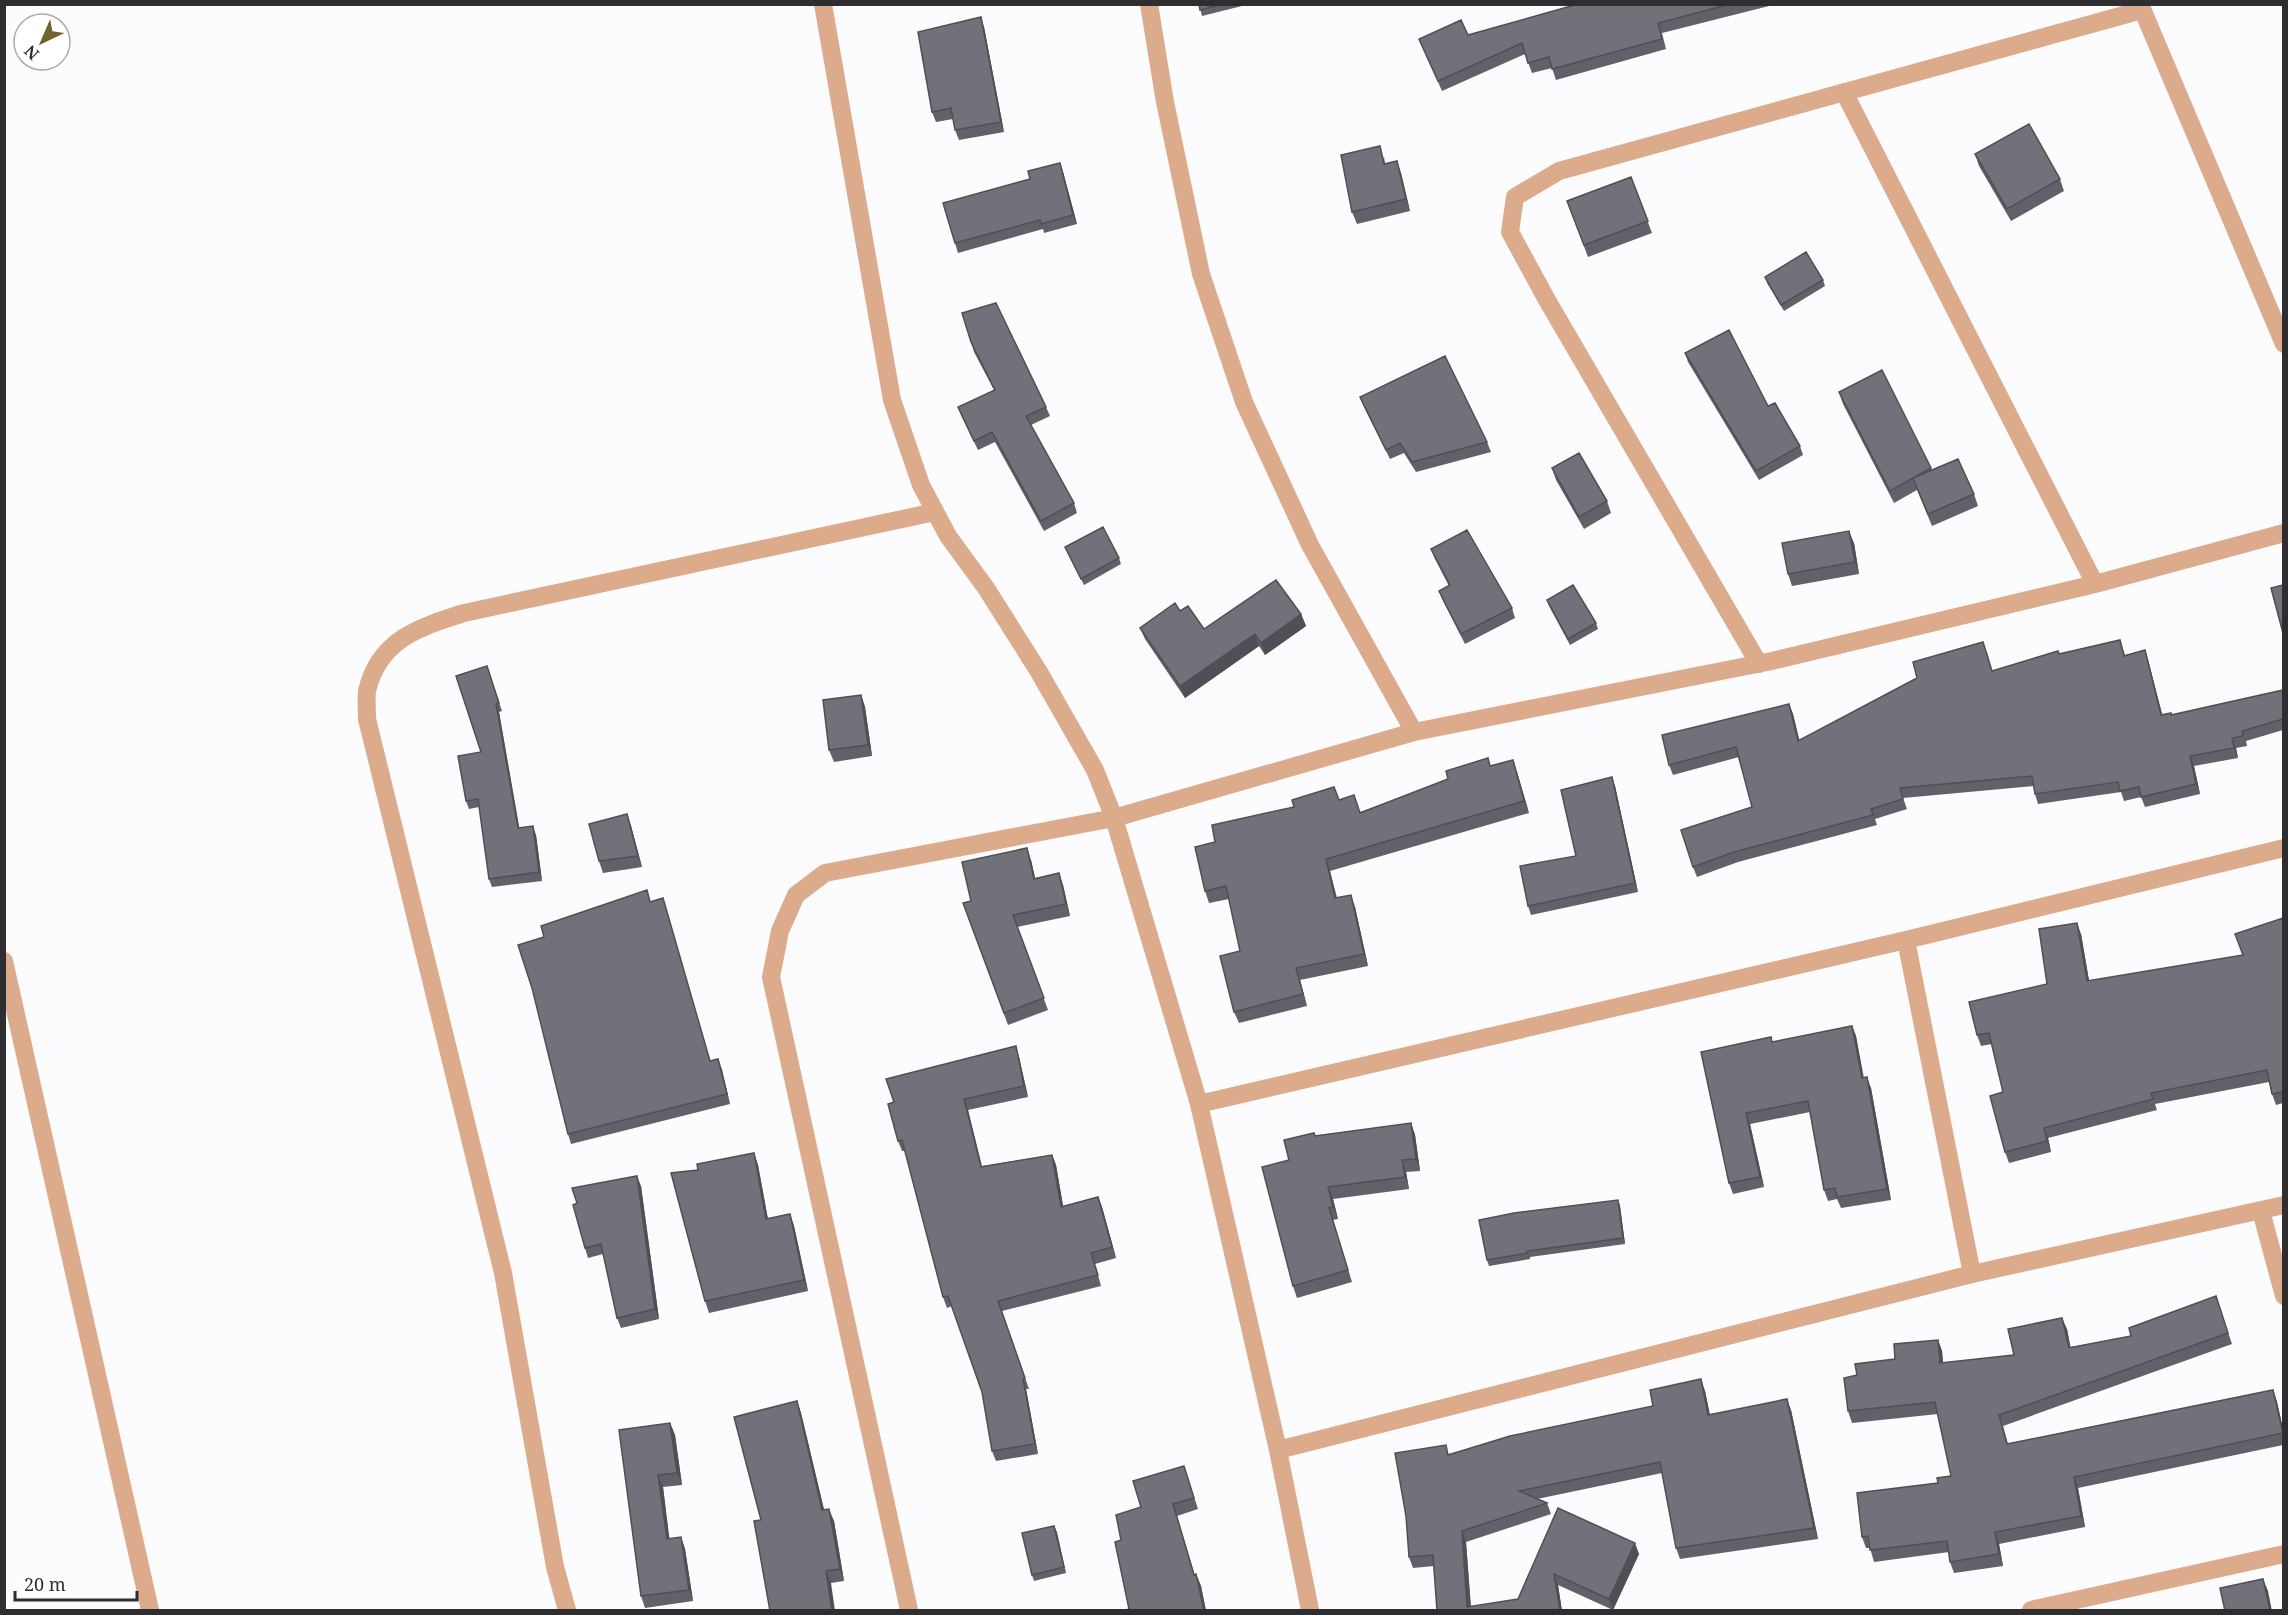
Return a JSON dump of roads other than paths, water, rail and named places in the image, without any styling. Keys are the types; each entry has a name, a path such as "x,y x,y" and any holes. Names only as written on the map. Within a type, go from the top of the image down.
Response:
{"street":[{"path":"823,4 892,400 921,485 935,512 948,536 986,588 1039,672 1095,770 1114,818 1199,1104 1278,1450 1310,1611"},
{"path":"1149,4 1165,102 1201,274 1244,402 1310,545 1414,732"},
{"path":"1759,664 1547,300 1510,232 1515,197 1559,171 2141,7 2283,344"},
{"path":"1844,92 2095,584"},
{"path":"567,1611 555,1567 503,1274 367,719 367,692 375,672 391,645 423,626 464,613 935,512"},
{"path":"909,1611 771,977 780,931 796,896 825,873 1114,818 1414,732 1759,664 2095,584 2283,532"},
{"path":"1199,1104 1906,940 2283,848"},
{"path":"1906,940 1972,1274"},
{"path":"4,962 13,1032 150,1611"},
{"path":"1278,1450 1972,1274 2283,1205"},
{"path":"2261,1211 2283,1296"},
{"path":"2031,1611 2283,1554"}]}
